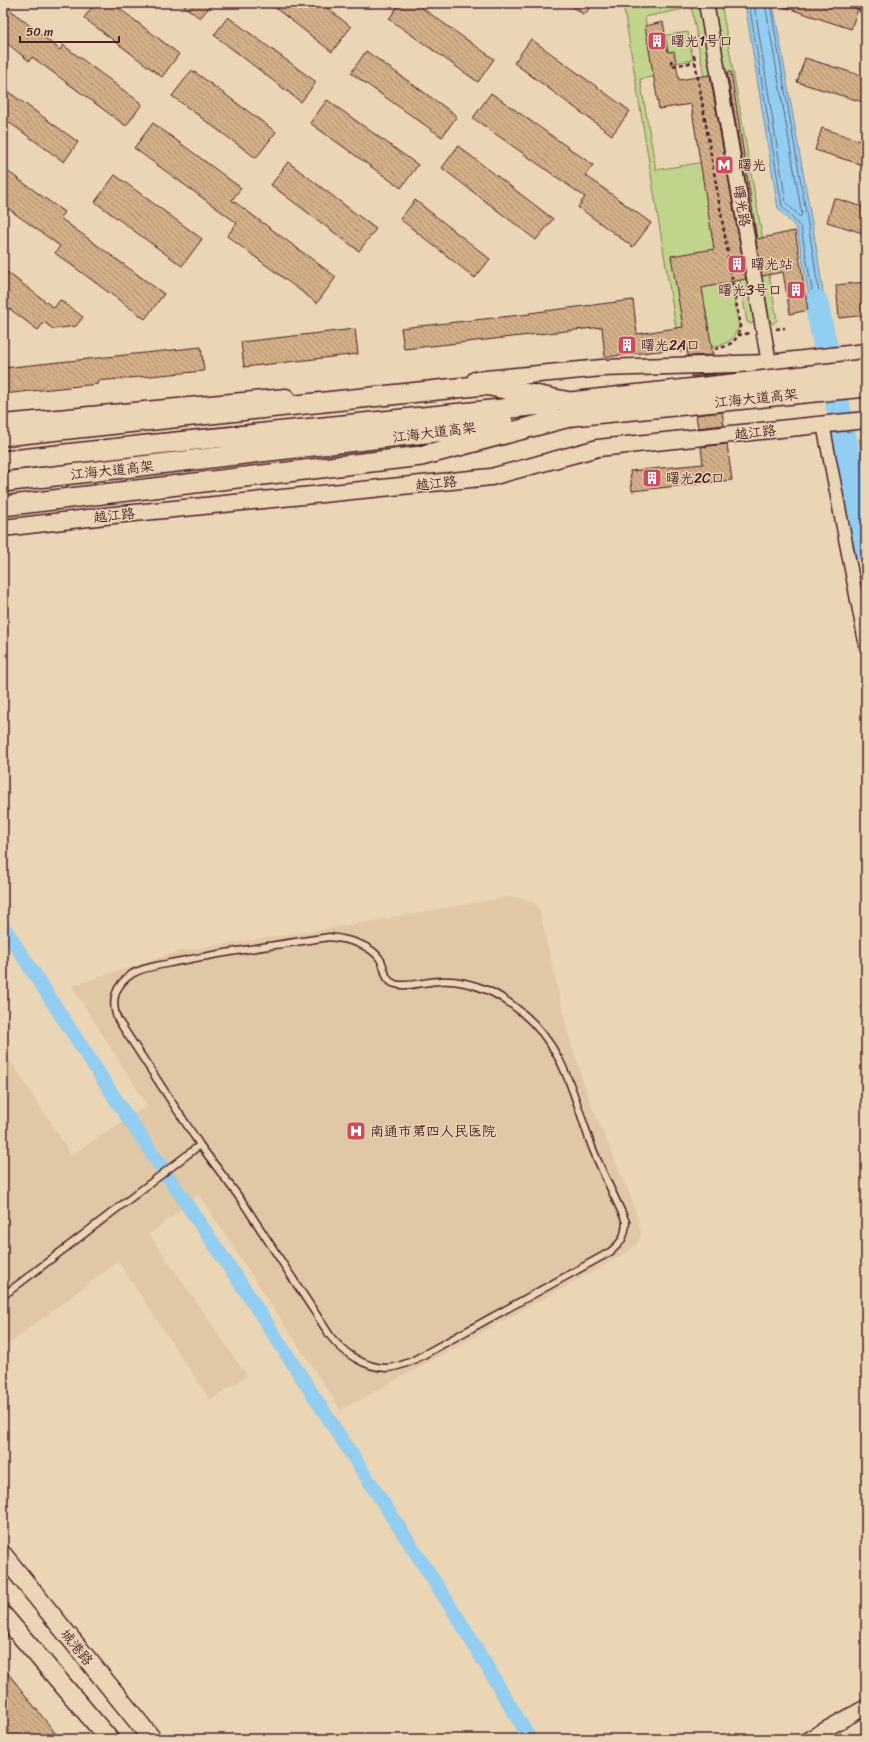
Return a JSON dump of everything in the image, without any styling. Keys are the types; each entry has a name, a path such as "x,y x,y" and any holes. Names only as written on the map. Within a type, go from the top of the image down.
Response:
{"highway":[{"name":"江海大道高架","path":"3,482 572,409 866,369"},
{"path":"3,436 485,385 572,409"},
{"name":"江海大道高架","path":"3,461 147,445 572,409 866,387"},
{"path":"3,506 422,456 572,409"}],"main road":[{"path":"3,422 602,368 769,363 866,352"},
{"name":"越江路","path":"3,528 114,515 491,477 598,448 865,420"},
{"name":"城港路","path":"3,1555 152,1739"},
{"path":"3,1615 109,1739"}],"street":[{"name":"曙光路","path":"706,3 769,363"},
{"path":"864,3 866,9"},
{"path":"823,424 866,647"},
{"path":"808,1739 866,1707"}],"lane":[{"path":"329,937 341,938 362,945 373,951 381,960 386,978 393,983 401,985 441,980 462,982 488,990 511,1003 530,1019 546,1036 565,1070 593,1148 626,1222 625,1232 620,1243 610,1252 577,1271 517,1302 414,1360 401,1366 387,1368 381,1367 363,1362 339,1348 242,1201 200,1145 118,1020 114,1011 113,999 117,989 134,972 144,969 186,960 279,944 329,937"},
{"path":"3,1296 200,1145"}],"path":[{"path":"694,55 740,325 738,335 732,343 727,346 714,349"},
{"path":"671,60 672,66 695,62"}],"shaded area":[{"name":"南通市第四人民医院","path":"510,897 522,898 532,902 539,909 569,1037 591,1106 630,1195 638,1219 641,1233 638,1243 628,1252 341,1410 199,1195 149,1234 247,1376 210,1400 118,1261 3,1348 3,1049 71,1155 148,1106 72,986 180,951 320,930"}],"green space":[{"path":"623,3 683,3 684,9 645,17 648,38 688,32 693,60 667,64 669,74 640,79 656,170 710,161 739,327 731,340 720,346 680,352"},
{"path":"691,3 698,3 754,321 751,324 747,322"},
{"path":"714,3 721,3 777,320 773,324 770,321"},
{"path":"859,439 866,439 866,474"}],"water":[{"path":"745,3 773,3 817,252 829,334 816,335 797,229 778,208"}],"building":[{"path":"95,3 112,3 179,54 162,77 84,18"},
{"path":"180,3 213,3 200,18"},
{"path":"269,3 321,3 351,27 332,52"},
{"path":"400,3 415,3 494,59 478,82 389,19"},
{"path":"568,3 594,3 584,15"},
{"path":"779,3 843,3 858,9 851,29 778,5"},
{"path":"3,4 60,50 63,45 142,104 126,126 32,57 29,61 3,40"},
{"path":"228,17 316,82 301,102 214,35"},
{"path":"663,22 668,52 674,51 679,80 710,75 746,279 702,288 713,355 688,356 687,348 605,357 602,327 404,349 401,328 530,314 529,313 633,300 637,334 683,327 671,256 714,249 691,104 659,109 645,26"},
{"path":"531,39 630,111 612,135 514,63"},
{"path":"366,51 457,116 442,137 351,73"},
{"path":"805,58 866,77 866,103 797,82"},
{"path":"192,70 276,132 256,158 172,96"},
{"path":"727,72 731,72 757,239 795,231 808,310 790,314 783,272 762,276"},
{"path":"3,88 78,142 64,162 3,118"},
{"path":"491,93 593,165 585,175 651,223 633,247 578,207 585,197 473,118"},
{"path":"327,100 418,165 401,188 310,123"},
{"path":"153,123 241,188 232,200 336,277 317,303 227,236 237,223 134,148"},
{"path":"822,128 866,143 866,166 815,150"},
{"path":"458,146 553,219 536,240 442,168"},
{"path":"288,162 376,229 359,251 271,185"},
{"path":"3,168 64,212 60,218 164,294 145,319 55,253 60,246 3,205"},
{"path":"115,175 202,239 182,266 95,202"},
{"path":"834,198 866,208 866,234 827,222"},
{"path":"415,200 490,259 475,278 400,219"},
{"path":"3,269 54,308 60,300 83,317 76,326 53,329 44,322 38,330 3,304"},
{"path":"866,282 866,315 839,318 836,285"},
{"path":"355,329 358,354 244,367 241,342"},
{"path":"201,347 204,371 97,381 98,384 3,394 3,368"},
{"path":"716,374 691,377 691,375"},
{"path":"722,412 724,425 698,428 696,415"},
{"path":"727,444 732,480 632,491 630,471 703,464 701,447"},
{"path":"3,1667 60,1739 3,1739"}],"waterway":[{"path":"816,302 849,458 866,550"},
{"path":"3,926 122,1109 243,1287 458,1618 530,1739"}],"place":[{"name":"曙光1号口","path":"657,41"},
{"name":"曙光","path":"724,165"},
{"name":"曙光站","path":"737,264"},
{"name":"曙光3号口","path":"796,290"},
{"name":"曙光2A口","path":"627,345"},
{"name":"曙光2C口","path":"652,478"},
{"name":"南通市第四人民医院","path":"356,1131"}]}
